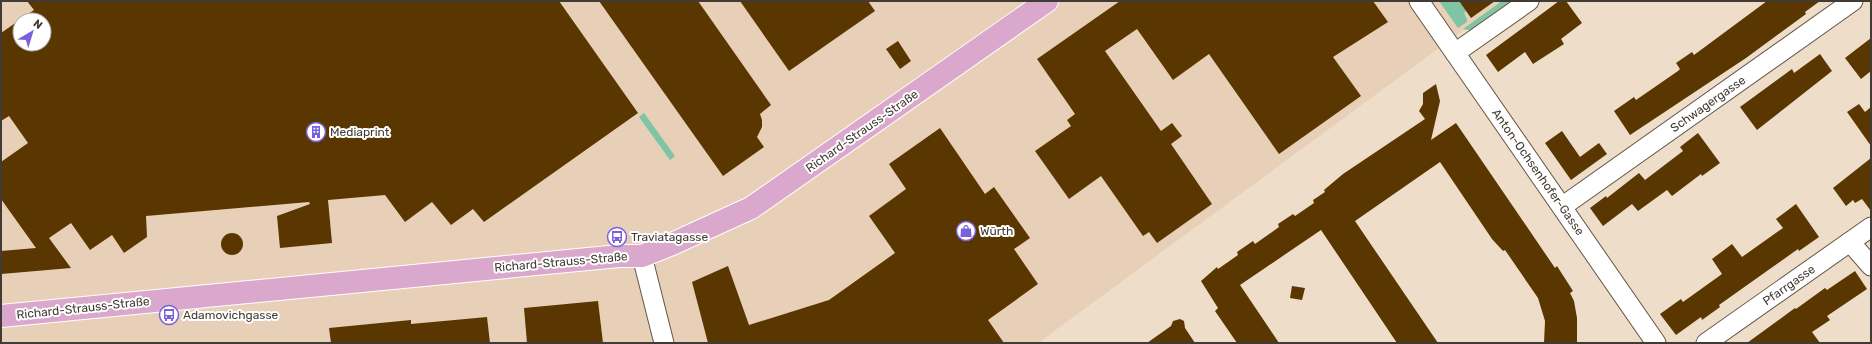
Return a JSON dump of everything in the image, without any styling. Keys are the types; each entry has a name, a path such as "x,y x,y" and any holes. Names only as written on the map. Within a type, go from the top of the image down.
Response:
{"main road":[{"name":"Richard-Strauss-Straße","path":"1,316 619,256 642,256 751,208 1047,1"}],"street":[{"name":"Anton-Ochsenhofer-Gasse","path":"1419,1 1563,206 1656,343"},
{"path":"1455,53 1529,1"},
{"name":"Schwagergasse","path":"1563,206 1853,1"},
{"name":"Pfarrgasse","path":"1706,343 1871,227"},
{"path":"1850,242 1871,266"},
{"path":"642,256 664,343"}],"shaded area":[{"path":"1,1 1505,1 1038,343 1,343"}],"green space":[{"path":"1439,1 1459,1 1466,11 1464,13 1467,22 1458,28"},
{"path":"1502,1 1516,1 1474,31 1463,29"},
{"path":"644,113 675,156 670,160 639,117"}],"building":[{"name":"Mediaprint","path":"27,1 559,1 638,113 484,222 473,209 451,225 432,202 405,222 385,195 328,200 332,243 280,248 277,216 310,204 309,202 146,216 147,237 124,253 112,235 90,250 71,223 49,238 71,268 1,274 1,251 36,248 1,199 1,162 28,143 9,116 1,121 1,33 12,25 12,52 52,52 52,12 31,12 34,10"},
{"path":"599,1 698,1 771,105 760,114 762,127 757,137 764,147 723,176"},
{"path":"740,1 868,1 875,11 789,71"},
{"path":"1120,1 1373,1 1388,22 1333,57 1361,96 1279,154 1209,54 1173,80 1137,29 1105,51 1161,131 1172,123 1182,136 1171,144 1212,204 1157,243 1149,232 1143,236 1101,176 1069,199 1035,151 1071,126 1067,120 1075,114 1037,59"},
{"path":"1459,1 1495,1 1471,18"},
{"path":"1559,1 1566,1 1582,23 1561,39 1564,44 1533,64 1525,52 1498,72 1486,55"},
{"path":"1767,1 1820,1 1805,12 1806,14 1746,58 1630,135 1614,111 1634,97 1636,100 1678,71 1680,69 1676,63 1692,52 1694,55"},
{"path":"1871,38 1871,71 1861,79 1845,58"},
{"path":"898,41 911,61 900,69 886,49"},
{"path":"1820,54 1832,71 1757,130 1740,107 1792,69 1794,73"},
{"path":"1436,84 1440,101 1431,140 1456,123 1555,268 1557,266 1573,291 1570,293 1574,301 1577,318 1577,343 1544,343 1545,321 1538,298 1505,250 1503,251 1492,239 1440,162 1355,221 1438,343 1397,343 1321,230 1240,285 1279,343 1237,343 1215,311 1218,308 1201,281 1217,267 1218,269 1238,255 1237,252 1253,241 1255,244 1279,227 1278,224 1293,214 1295,216 1314,203 1313,200 1325,192 1324,190 1343,174 1425,119 1419,111 1423,104 1423,93"},
{"path":"1859,104 1865,112 1871,107 1871,146 1847,112"},
{"path":"940,128 985,194 994,187 1030,238 1014,249 1038,284 988,320 1004,343 708,343 692,282 728,266 749,325 829,300 895,253 869,216 906,189 889,164"},
{"path":"1562,131 1580,157 1599,143 1607,154 1571,180 1545,143"},
{"path":"1698,133 1720,163 1702,176 1701,174 1672,196 1667,190 1638,211 1632,204 1603,226 1590,208 1606,196 1607,198 1639,173 1645,180 1683,151 1680,147"},
{"path":"1871,158 1871,211 1862,199 1855,203 1853,200 1846,206 1833,188"},
{"path":"1796,204 1819,237 1799,251 1798,249 1719,305 1720,307 1702,320 1701,317 1676,335 1660,314 1681,299 1683,302 1722,274 1712,259 1732,244 1742,257 1783,228 1776,219"},
{"path":"232,233 240,236 243,244 240,252 232,255 224,252 221,244 224,236"},
{"path":"1855,271 1867,289 1827,316 1830,320 1812,332 1820,343 1747,343 1825,288 1827,290"},
{"path":"1292,286 1305,288 1302,300 1290,298"},
{"path":"598,301 603,343 527,343 524,308"},
{"path":"487,317 490,343 331,343 329,328 411,320 411,324"},
{"path":"1180,319 1184,321 1185,328 1195,343 1147,343 1171,326 1173,321"}],"place":[{"name":"Mediaprint","path":"316,132"},
{"name":"Würth","path":"966,231"},
{"name":"Traviatagasse","path":"617,237"},
{"name":"Adamovichgasse","path":"169,315"}]}
